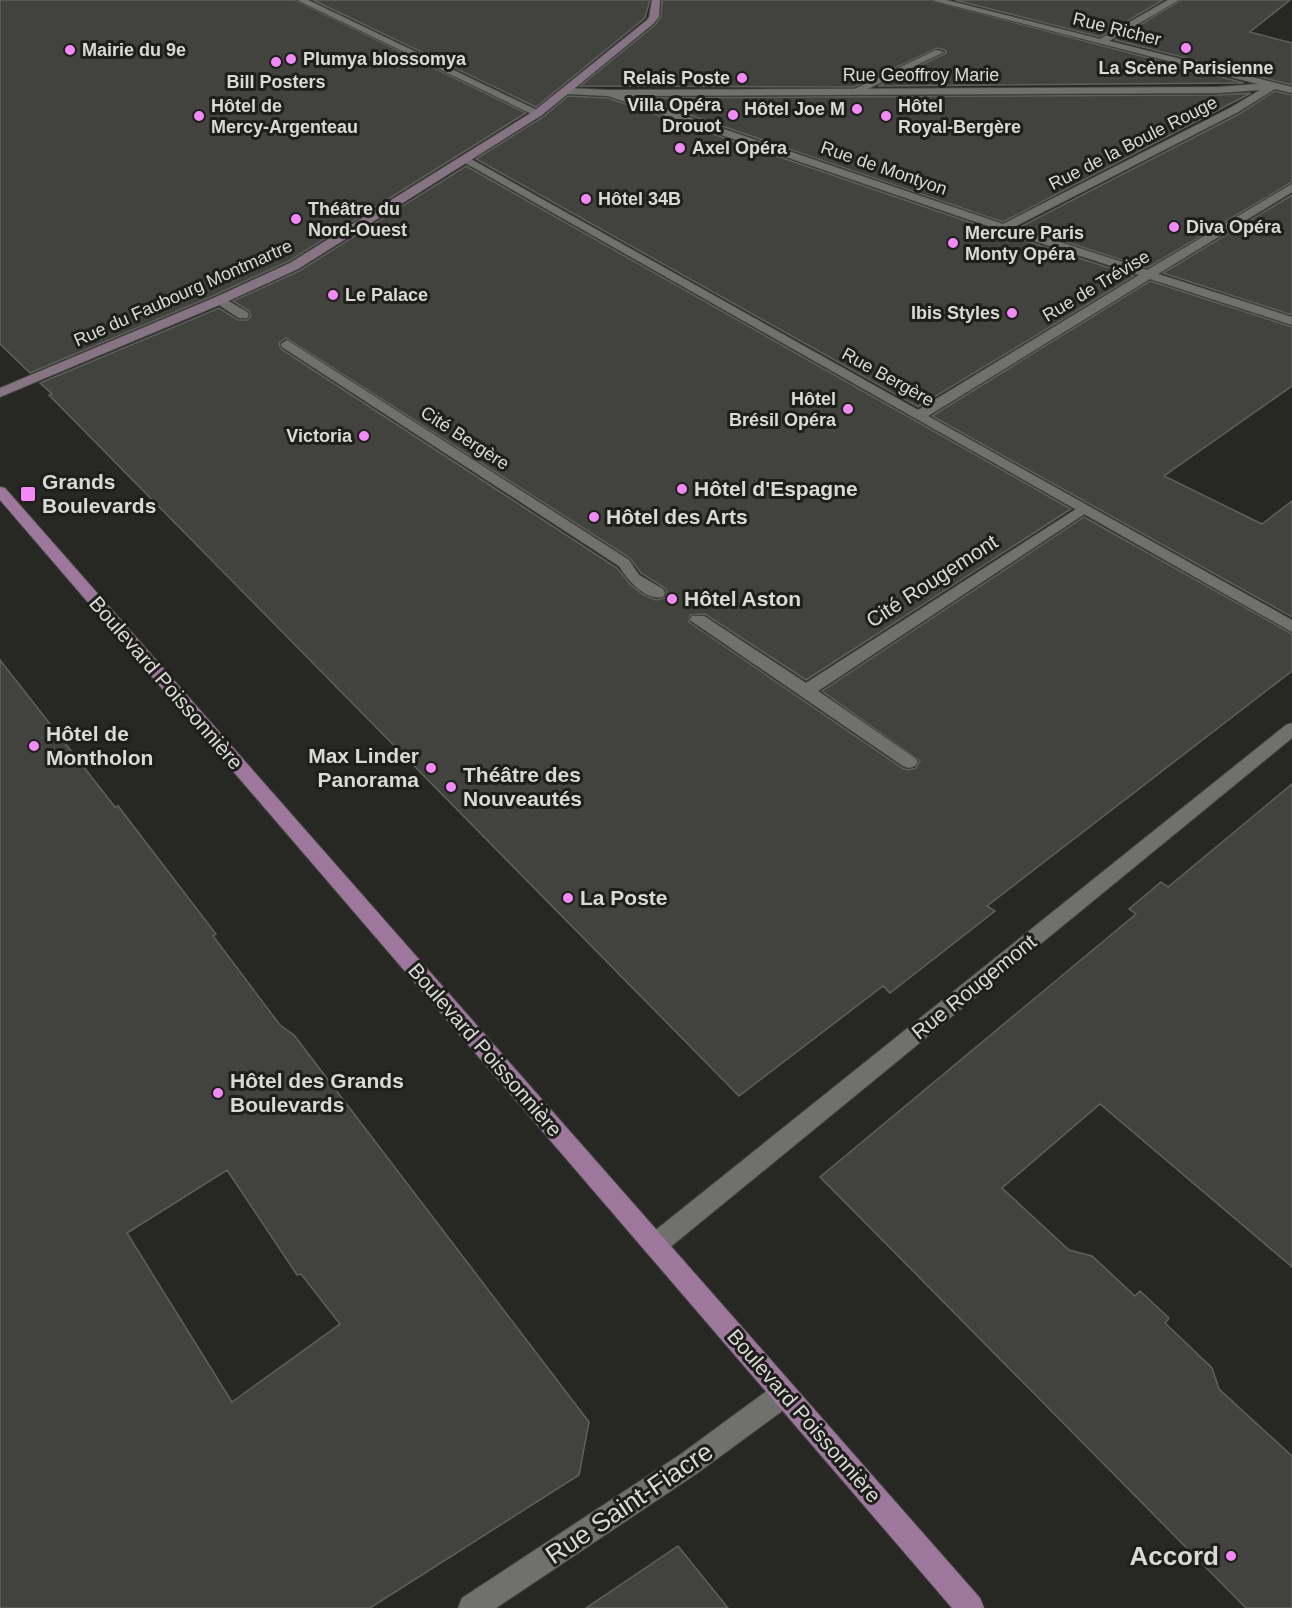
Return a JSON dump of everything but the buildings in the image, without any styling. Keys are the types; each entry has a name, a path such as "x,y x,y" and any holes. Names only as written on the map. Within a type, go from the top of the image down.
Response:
{"main road":[{"name":"Boulevard Poissonnière","path":"0,491 970,1608"}],"street":[{"path":"301,0 538,113"},
{"name":"Rue du Faubourg Montmartre","path":"0,393 220,300 294,266 538,113 650,22 654,17 656,0"},
{"name":"Rue Richer","path":"934,0 1292,90"},
{"path":"1101,42 1175,0"},
{"path":"853,92 939,52"},
{"name":"Rue Geoffroy Marie","path":"567,91 609,93 1218,90 1276,86"},
{"name":"Rue de la Boule Rouge","path":"1004,228 1234,110 1276,86"},
{"name":"Rue de Montyon","path":"609,93 1004,228 1292,321"},
{"name":"Rue Bergère","path":"465,160 1292,627"},
{"name":"Rue de Trévise","path":"919,415 1292,188"},
{"path":"220,300 243,315"},
{"name":"Cité Bergère","path":"287,344 624,563 634,578 657,593"},
{"name":"Cité Rougemont","path":"806,691 1084,508"},
{"path":"698,620 909,762"},
{"name":"Rue Rougemont","path":"655,1245 1292,729"},
{"name":"Rue Saint-Fiacre","path":"472,1608 690,1463 784,1394"}],"place":[{"name":"La Scène Parisienne","path":"1186,48"},
{"name":"Mairie du 9e","path":"70,50"},
{"name":"Plumya blossomya","path":"291,59"},
{"name":"Bill Posters","path":"276,62"},
{"name":"Relais Poste","path":"742,78"},
{"name":"Hôtel Joe M","path":"857,109"},
{"name":"Villa Opéra Drouot","path":"733,115"},
{"name":"Hôtel de Mercy-Argenteau","path":"199,116"},
{"name":"Hôtel Royal-Bergère","path":"886,116"},
{"name":"Axel Opéra","path":"680,148"},
{"name":"Hôtel 34B","path":"586,199"},
{"name":"Théâtre du Nord-Ouest","path":"296,219"},
{"name":"Diva Opéra","path":"1174,227"},
{"name":"Mercure Paris Monty Opéra","path":"953,243"},
{"name":"Le Palace","path":"333,295"},
{"name":"Ibis Styles","path":"1012,313"},
{"name":"Hôtel Brésil Opéra","path":"848,409"},
{"name":"Victoria","path":"364,436"},
{"name":"Hôtel d'Espagne","path":"682,489"},
{"name":"Grands Boulevards","path":"28,494"},
{"name":"Hôtel des Arts","path":"594,517"},
{"name":"Hôtel Aston","path":"672,599"},
{"name":"Hôtel de Montholon","path":"34,746"},
{"name":"Max Linder Panorama","path":"431,768"},
{"name":"Théâtre des Nouveautés","path":"451,787"},
{"name":"La Poste","path":"568,898"},
{"name":"Hôtel des Grands Boulevards","path":"218,1093"},
{"name":"Accord","path":"1231,1556"}]}
